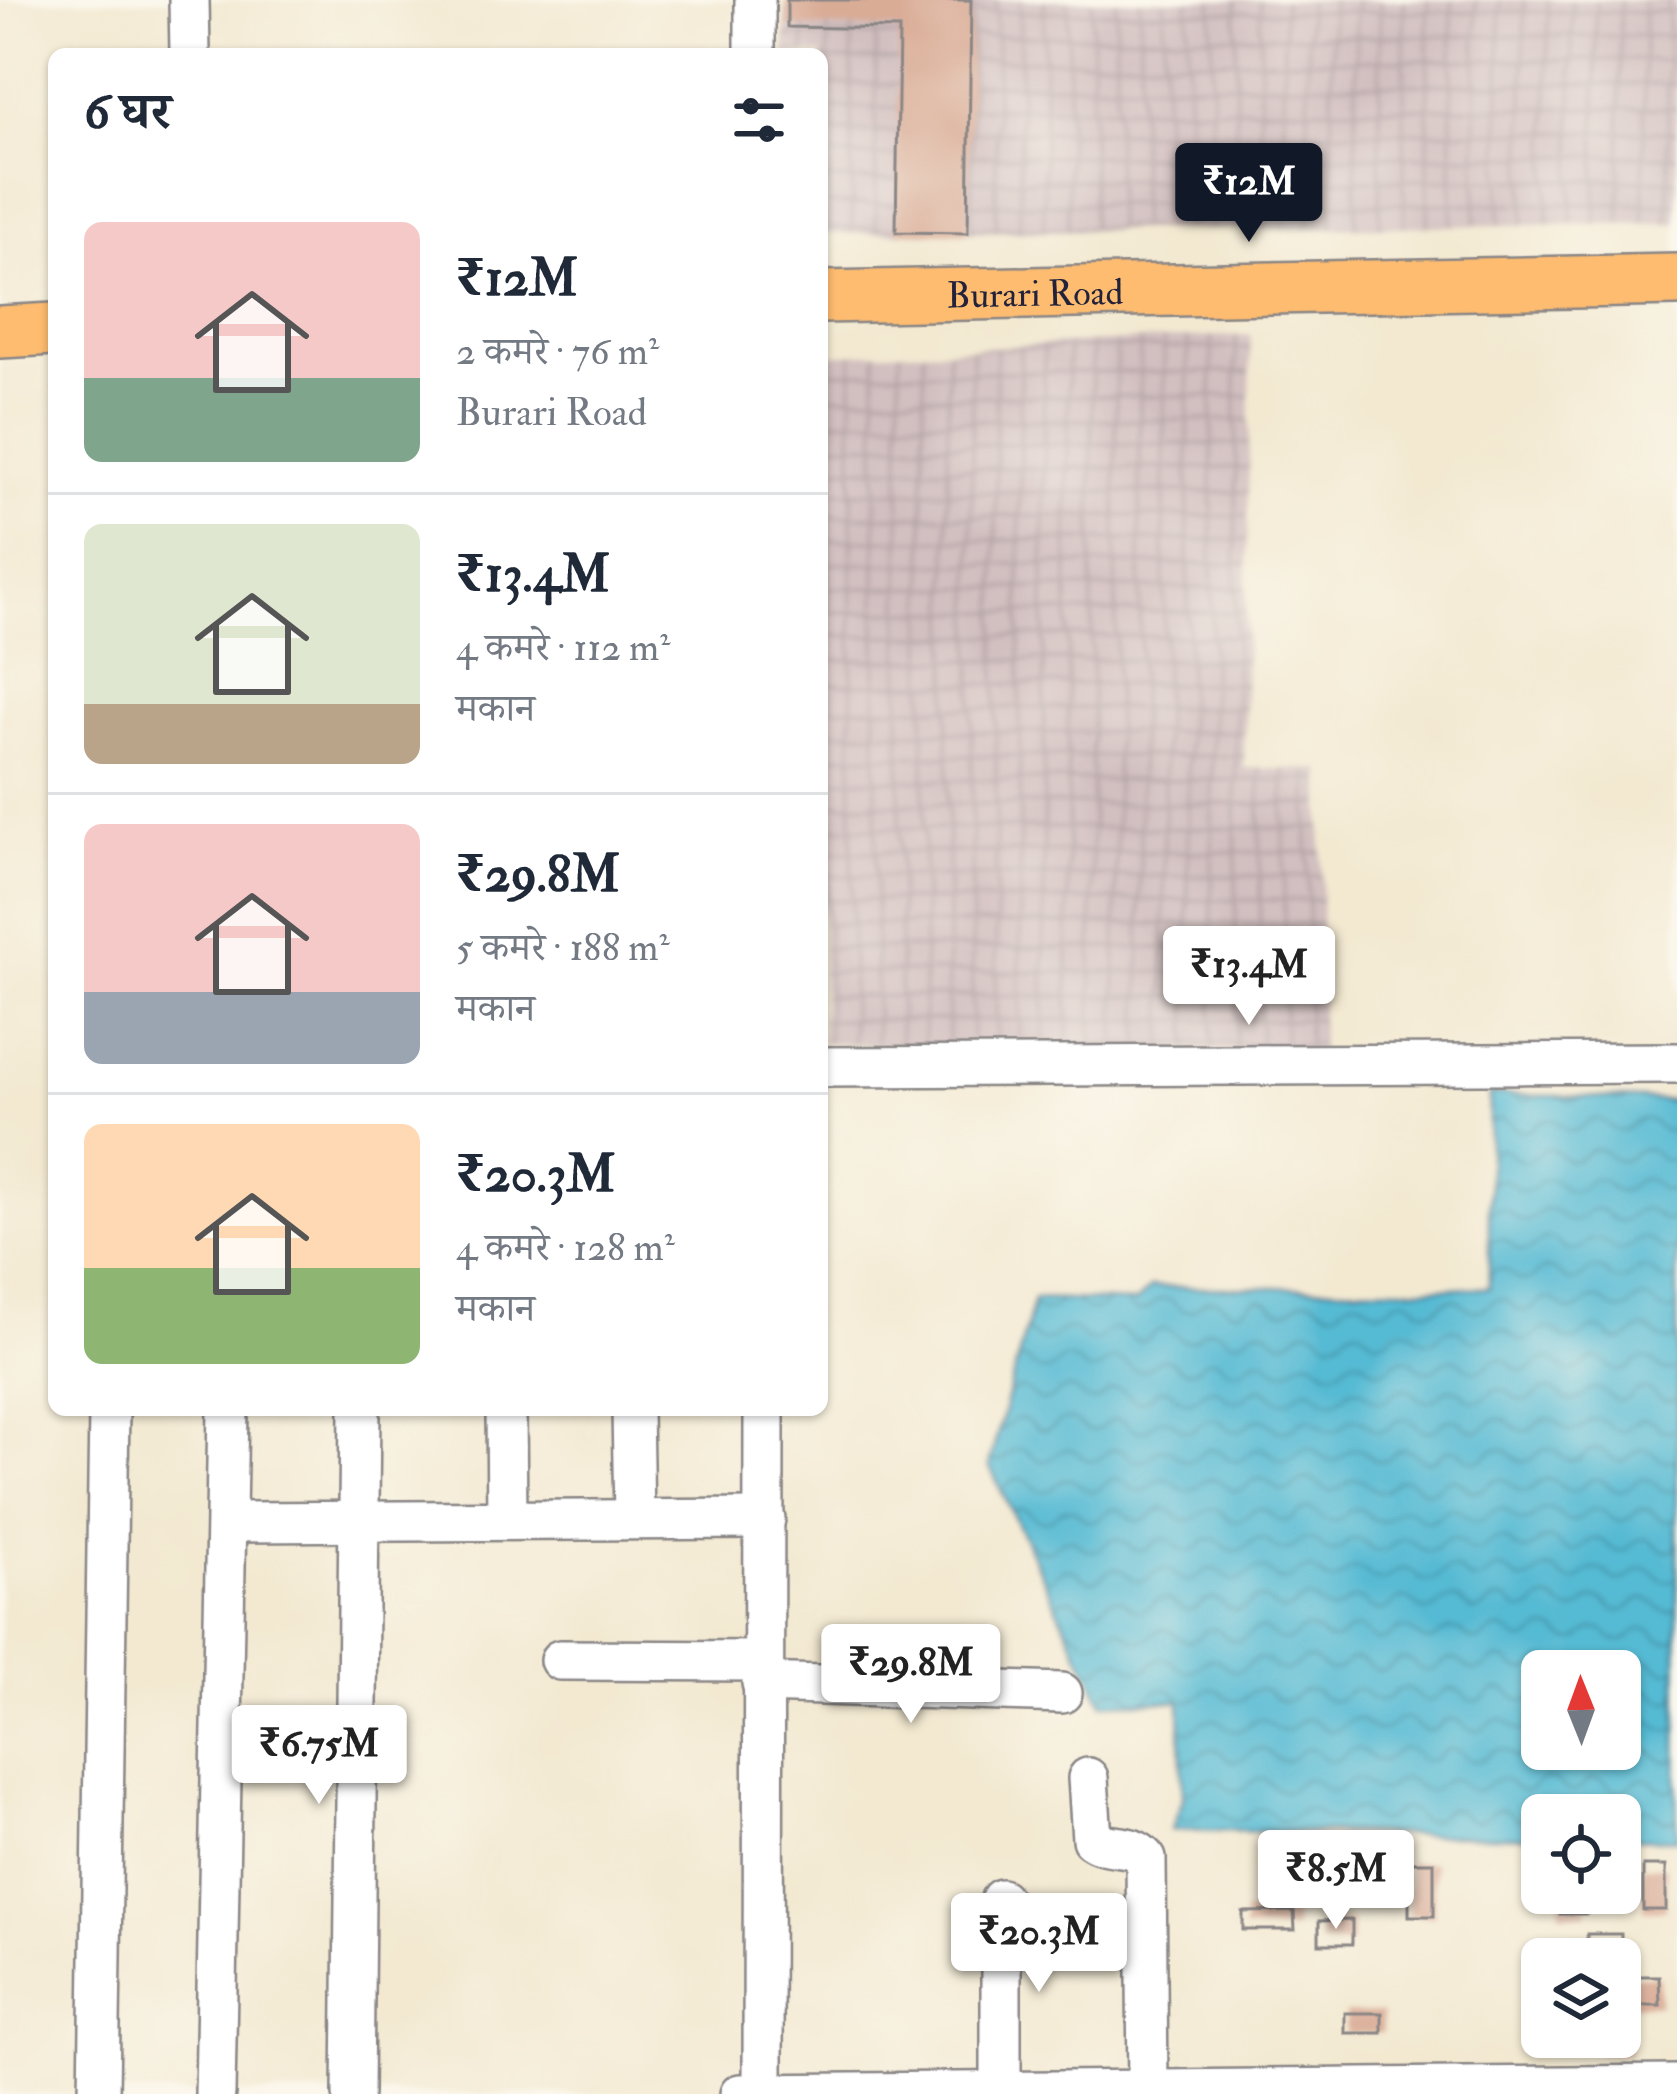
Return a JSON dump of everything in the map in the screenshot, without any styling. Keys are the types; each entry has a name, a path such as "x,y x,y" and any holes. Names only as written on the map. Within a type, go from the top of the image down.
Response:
{"main road":[{"name":"Burari Road","path":"828,297 1677,280"},
{"path":"0,332 48,329"}],"street":[{"path":"190,0 190,48"},
{"path":"755,0 755,48"},
{"path":"828,1066 1677,1064"},
{"path":"99,2094 109,1416"},
{"path":"214,2094 228,1416"},
{"path":"352,2094 360,1416"},
{"path":"506,1416 507,1520"},
{"path":"632,1416 634,1520"},
{"path":"763,2094 764,1416"},
{"path":"229,1522 765,1519"},
{"path":"560,1660 1062,1694"},
{"path":"1088,1778 1092,1838 1100,1844 1131,1848 1146,1859 1148,2090"},
{"path":"1001,1899 1024,2092"},
{"path":"740,2094 1677,2085"}],"shaded area":[{"path":"786,0 1677,0 1677,223 828,234 828,48 785,48"},
{"path":"1251,335 1244,768 1322,770 1321,1053 828,1043 828,355"}],"water":[{"path":"1489,1094 1677,1100 1677,1839 1641,1838 1641,1794 1521,1794 1521,1837 1171,1830 1183,1799 1180,1701 1103,1703 989,1465 1034,1299 1136,1302 1151,1287 1489,1288"}],"building":[{"path":"787,0 971,0 968,233 896,232 899,29 787,27"},
{"path":"1409,1862 1434,1862 1434,1916 1409,1916"},
{"path":"1643,1866 1666,1866 1666,1910 1643,1910"},
{"path":"1294,1911 1295,1930 1243,1930 1243,1912"},
{"path":"1352,1920 1352,1944 1319,1944 1319,1921"},
{"path":"1587,1934 1621,1934 1621,1938 1587,1938"},
{"path":"1641,1976 1659,1976 1660,2005 1641,2005"},
{"path":"1345,2013 1382,2013 1382,2033 1345,2033"}]}
